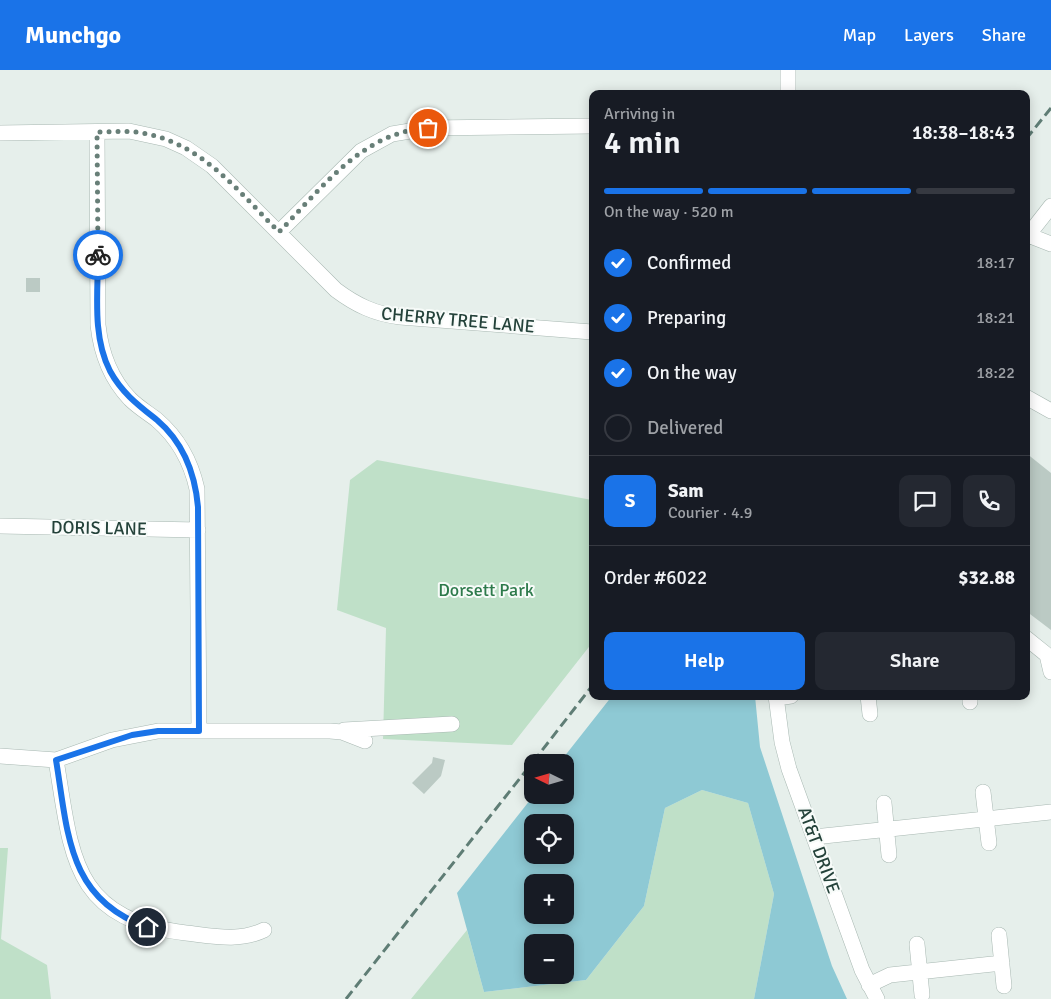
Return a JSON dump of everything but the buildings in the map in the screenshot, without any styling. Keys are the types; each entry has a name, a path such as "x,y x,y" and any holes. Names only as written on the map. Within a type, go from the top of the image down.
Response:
{"street":[{"path":"788,70 788,90"},
{"path":"279,232 361,152 392,134 428,128 589,126"},
{"path":"97,132 98,325 102,347 109,369 123,391 167,430 185,454 197,489 199,731"},
{"name":"CHERRY TREE LANE","path":"0,133 97,132 147,134 186,148 212,166 336,290 351,301 371,311 400,318 589,332"},
{"path":"1030,232 1051,206"},
{"path":"1030,237 1051,244"},
{"path":"1030,398 1051,411"},
{"name":"DORIS LANE","path":"0,526 198,530"},
{"path":"1030,641 1047,655 1051,672"},
{"name":"AT&T DRIVE","path":"781,700 782,742 789,769 869,985 877,999"},
{"path":"868,700 870,714"},
{"path":"0,756 56,760 132,735 158,731 330,731 452,724"},
{"path":"330,731 349,734 365,741"},
{"path":"56,760 74,858 87,884 107,906 130,921 166,931 233,938 248,936 264,930"},
{"path":"983,792 989,843"},
{"path":"884,803 889,855"},
{"path":"814,837 1051,812"},
{"path":"999,935 1004,986"},
{"path":"917,944 922,995"},
{"path":"869,985 890,975 1002,963"}],"green space":[{"name":"Dorsett Park","path":"377,460 589,499 589,647 512,745 383,739 386,628 337,610 350,480"},
{"path":"702,790 748,803 774,894 754,999 411,999 467,930 484,992 552,984 574,984 574,981 586,980 644,906 665,808"},
{"path":"0,848 8,848 1,939 47,965 51,999 0,999"}],"water":[{"path":"609,700 755,700 760,747 832,966 847,999 754,999 774,894 748,803 702,790 665,808 644,906 586,980 574,981 574,934 524,934 524,984 552,984 484,992 457,893 527,804 574,804 574,754 566,754"}],"railway":[{"path":"1030,134 1051,108"},
{"path":"539,754 589,690"},
{"path":"346,999 524,773"}],"way so far":[{"path":"98,255 97,132 129,131 147,134 166,139 186,148 212,166 279,232 352,159 370,145 392,134 428,128"}],"route":[{"path":"98,255 98,325 109,369 123,391 137,405 157,420 177,442 192,470 197,489 199,731 158,731 132,735 56,760 70,843 79,871 97,897 107,906 130,921 147,927"}]}
